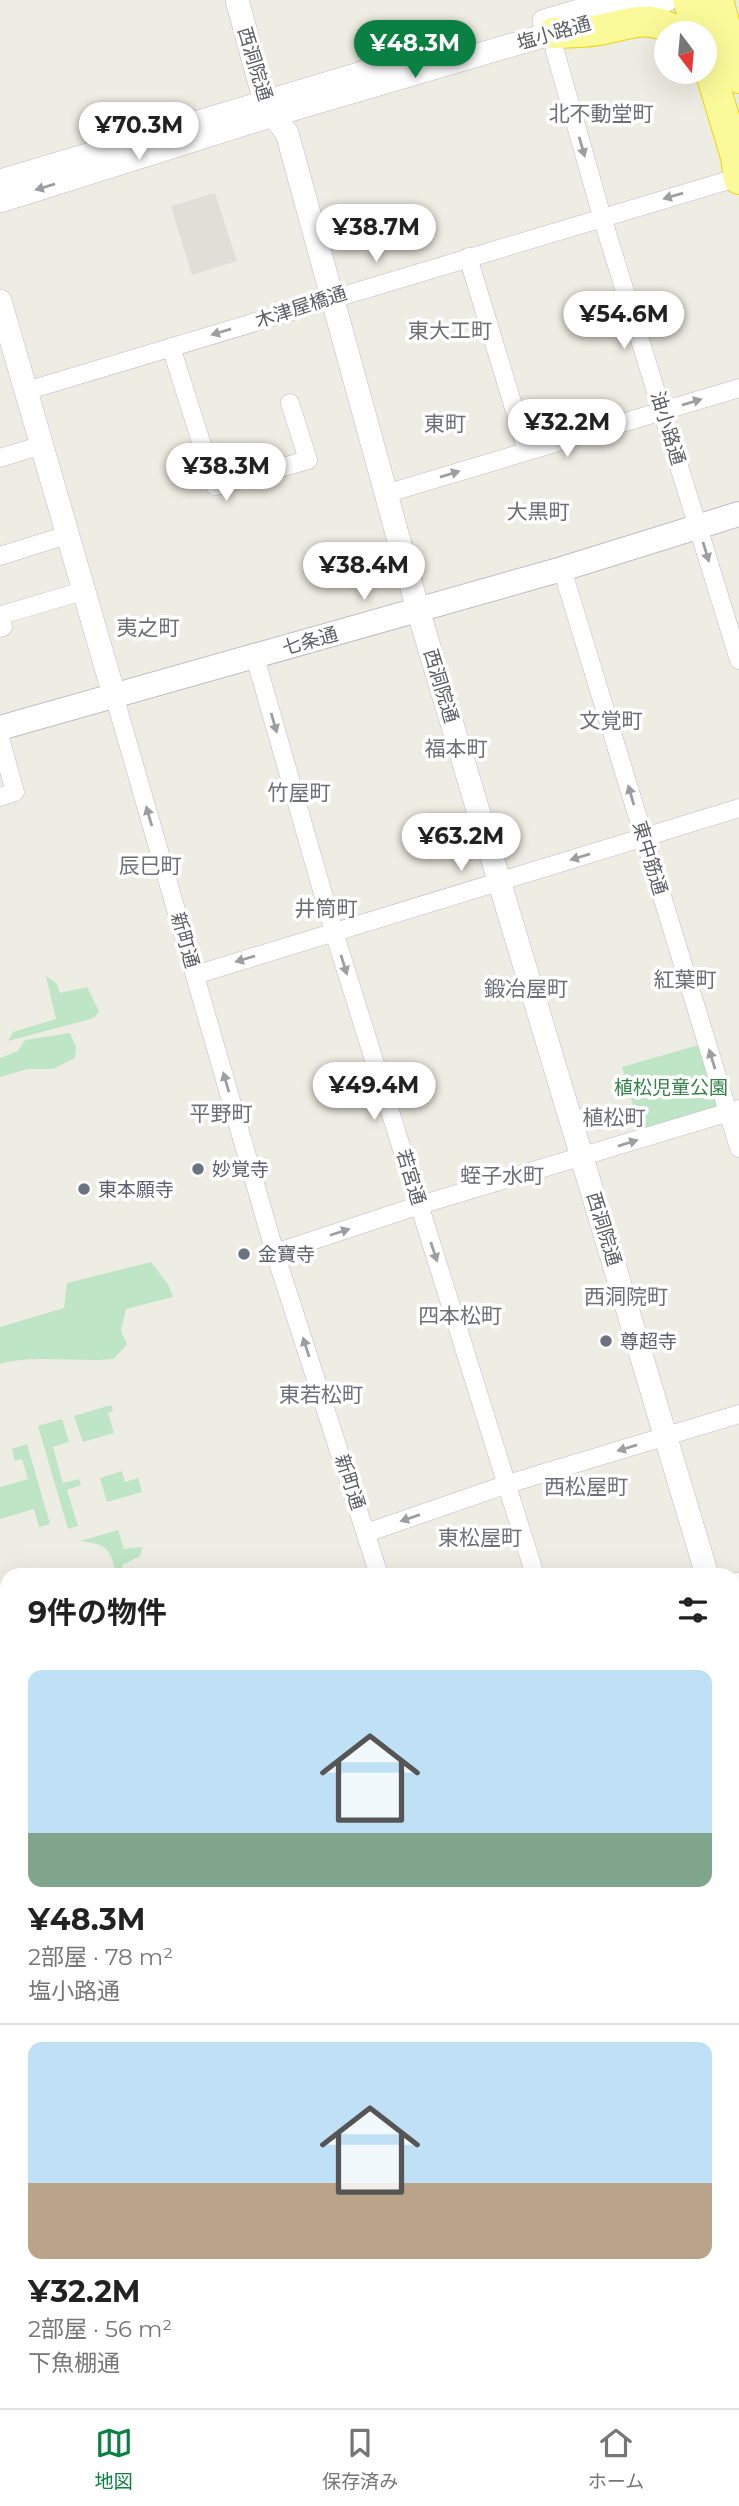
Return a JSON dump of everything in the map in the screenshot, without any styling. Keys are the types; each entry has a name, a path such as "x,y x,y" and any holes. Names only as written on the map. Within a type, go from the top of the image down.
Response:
{"highway":[{"path":"688,0 695,21"},
{"path":"705,21 706,0"},
{"path":"718,0 739,78"},
{"path":"554,26 602,30 639,20 654,23"},
{"path":"709,84 725,160 739,178"}],"main road":[{"name":"七条通","path":"0,728 562,569 739,514"}],"street":[{"name":"西洞院通","path":"237,0 269,109 287,132 418,610 704,1568"},
{"path":"554,26 591,0"},
{"name":"塩小路通","path":"554,26 617,0"},
{"name":"塩小路通","path":"0,181 269,109 554,26 666,0"},
{"name":"油小路通","path":"554,26 555,51 602,216 739,660"},
{"name":"塩小路通","path":"0,201 269,109"},
{"name":"木津屋橋通","path":"26,391 602,216 739,178"},
{"path":"468,257 527,451"},
{"name":"新町通","path":"0,301 7,354 26,391 275,1253 377,1568"},
{"path":"171,347 215,486 308,460 290,403"},
{"path":"385,494 739,388"},
{"path":"0,458 41,445"},
{"path":"0,556 67,535"},
{"name":"東中筋通","path":"562,569 643,837 734,1111 739,1148"},
{"path":"0,628 3,627 1,615 83,591"},
{"name":"若宮通","path":"255,657 334,932 533,1568"},
{"path":"0,738 8,795"},
{"path":"195,975 739,808"},
{"path":"275,1253 420,1205 734,1111"},
{"path":"366,1533 508,1484 739,1414"}],"shaded area":[{"path":"215,193 237,261 192,275 171,206"}],"green space":[{"path":"46,976 57,984 60,993 87,987 99,1011 95,1017 87,1020 8,1041 13,1032 56,1019"},
{"path":"70,1033 76,1047 75,1058 53,1069 28,1069 0,1077 0,1058 18,1051 25,1040"},
{"name":"植松児童公園","path":"702,1044 720,1108 640,1130 622,1067"},
{"path":"151,1262 169,1286 173,1297 126,1309 121,1331 127,1344 114,1359 42,1359 0,1364 0,1327 64,1308 67,1283"},
{"path":"111,1405 113,1411 108,1413 114,1433 83,1442 74,1416"},
{"path":"62,1419 69,1442 53,1447 63,1483 79,1479 81,1485 67,1490 78,1526 68,1529 38,1426"},
{"path":"27,1444 50,1524 39,1527 34,1509 0,1519 0,1487 28,1479 22,1459 15,1461 12,1449"},
{"path":"122,1471 125,1482 138,1478 142,1492 107,1502 100,1478"},
{"path":"118,1530 124,1549 142,1547 140,1556 122,1565 123,1568 115,1568 106,1549 97,1544 80,1541"}],"place":[{"name":"妙覚寺","path":"198,1169"},
{"name":"東本願寺","path":"84,1189"},
{"name":"金寶寺","path":"244,1254"},
{"name":"尊超寺","path":"606,1341"}],"district":[{"name":"北不動堂町","path":"601,113"},
{"name":"東大工町","path":"450,330"},
{"name":"東町","path":"445,423"},
{"name":"大黒町","path":"538,511"},
{"name":"夷之町","path":"148,627"},
{"name":"文覚町","path":"611,720"},
{"name":"福本町","path":"456,748"},
{"name":"竹屋町","path":"299,792"},
{"name":"辰巳町","path":"150,865"},
{"name":"井筒町","path":"326,908"},
{"name":"紅葉町","path":"685,979"},
{"name":"鍛冶屋町","path":"526,988"},
{"name":"平野町","path":"221,1113"},
{"name":"植松町","path":"614,1117"},
{"name":"蛭子水町","path":"502,1175"},
{"name":"西洞院町","path":"626,1296"},
{"name":"四本松町","path":"460,1315"},
{"name":"東若松町","path":"321,1394"},
{"name":"西松屋町","path":"586,1486"},
{"name":"東松屋町","path":"480,1537"}]}
